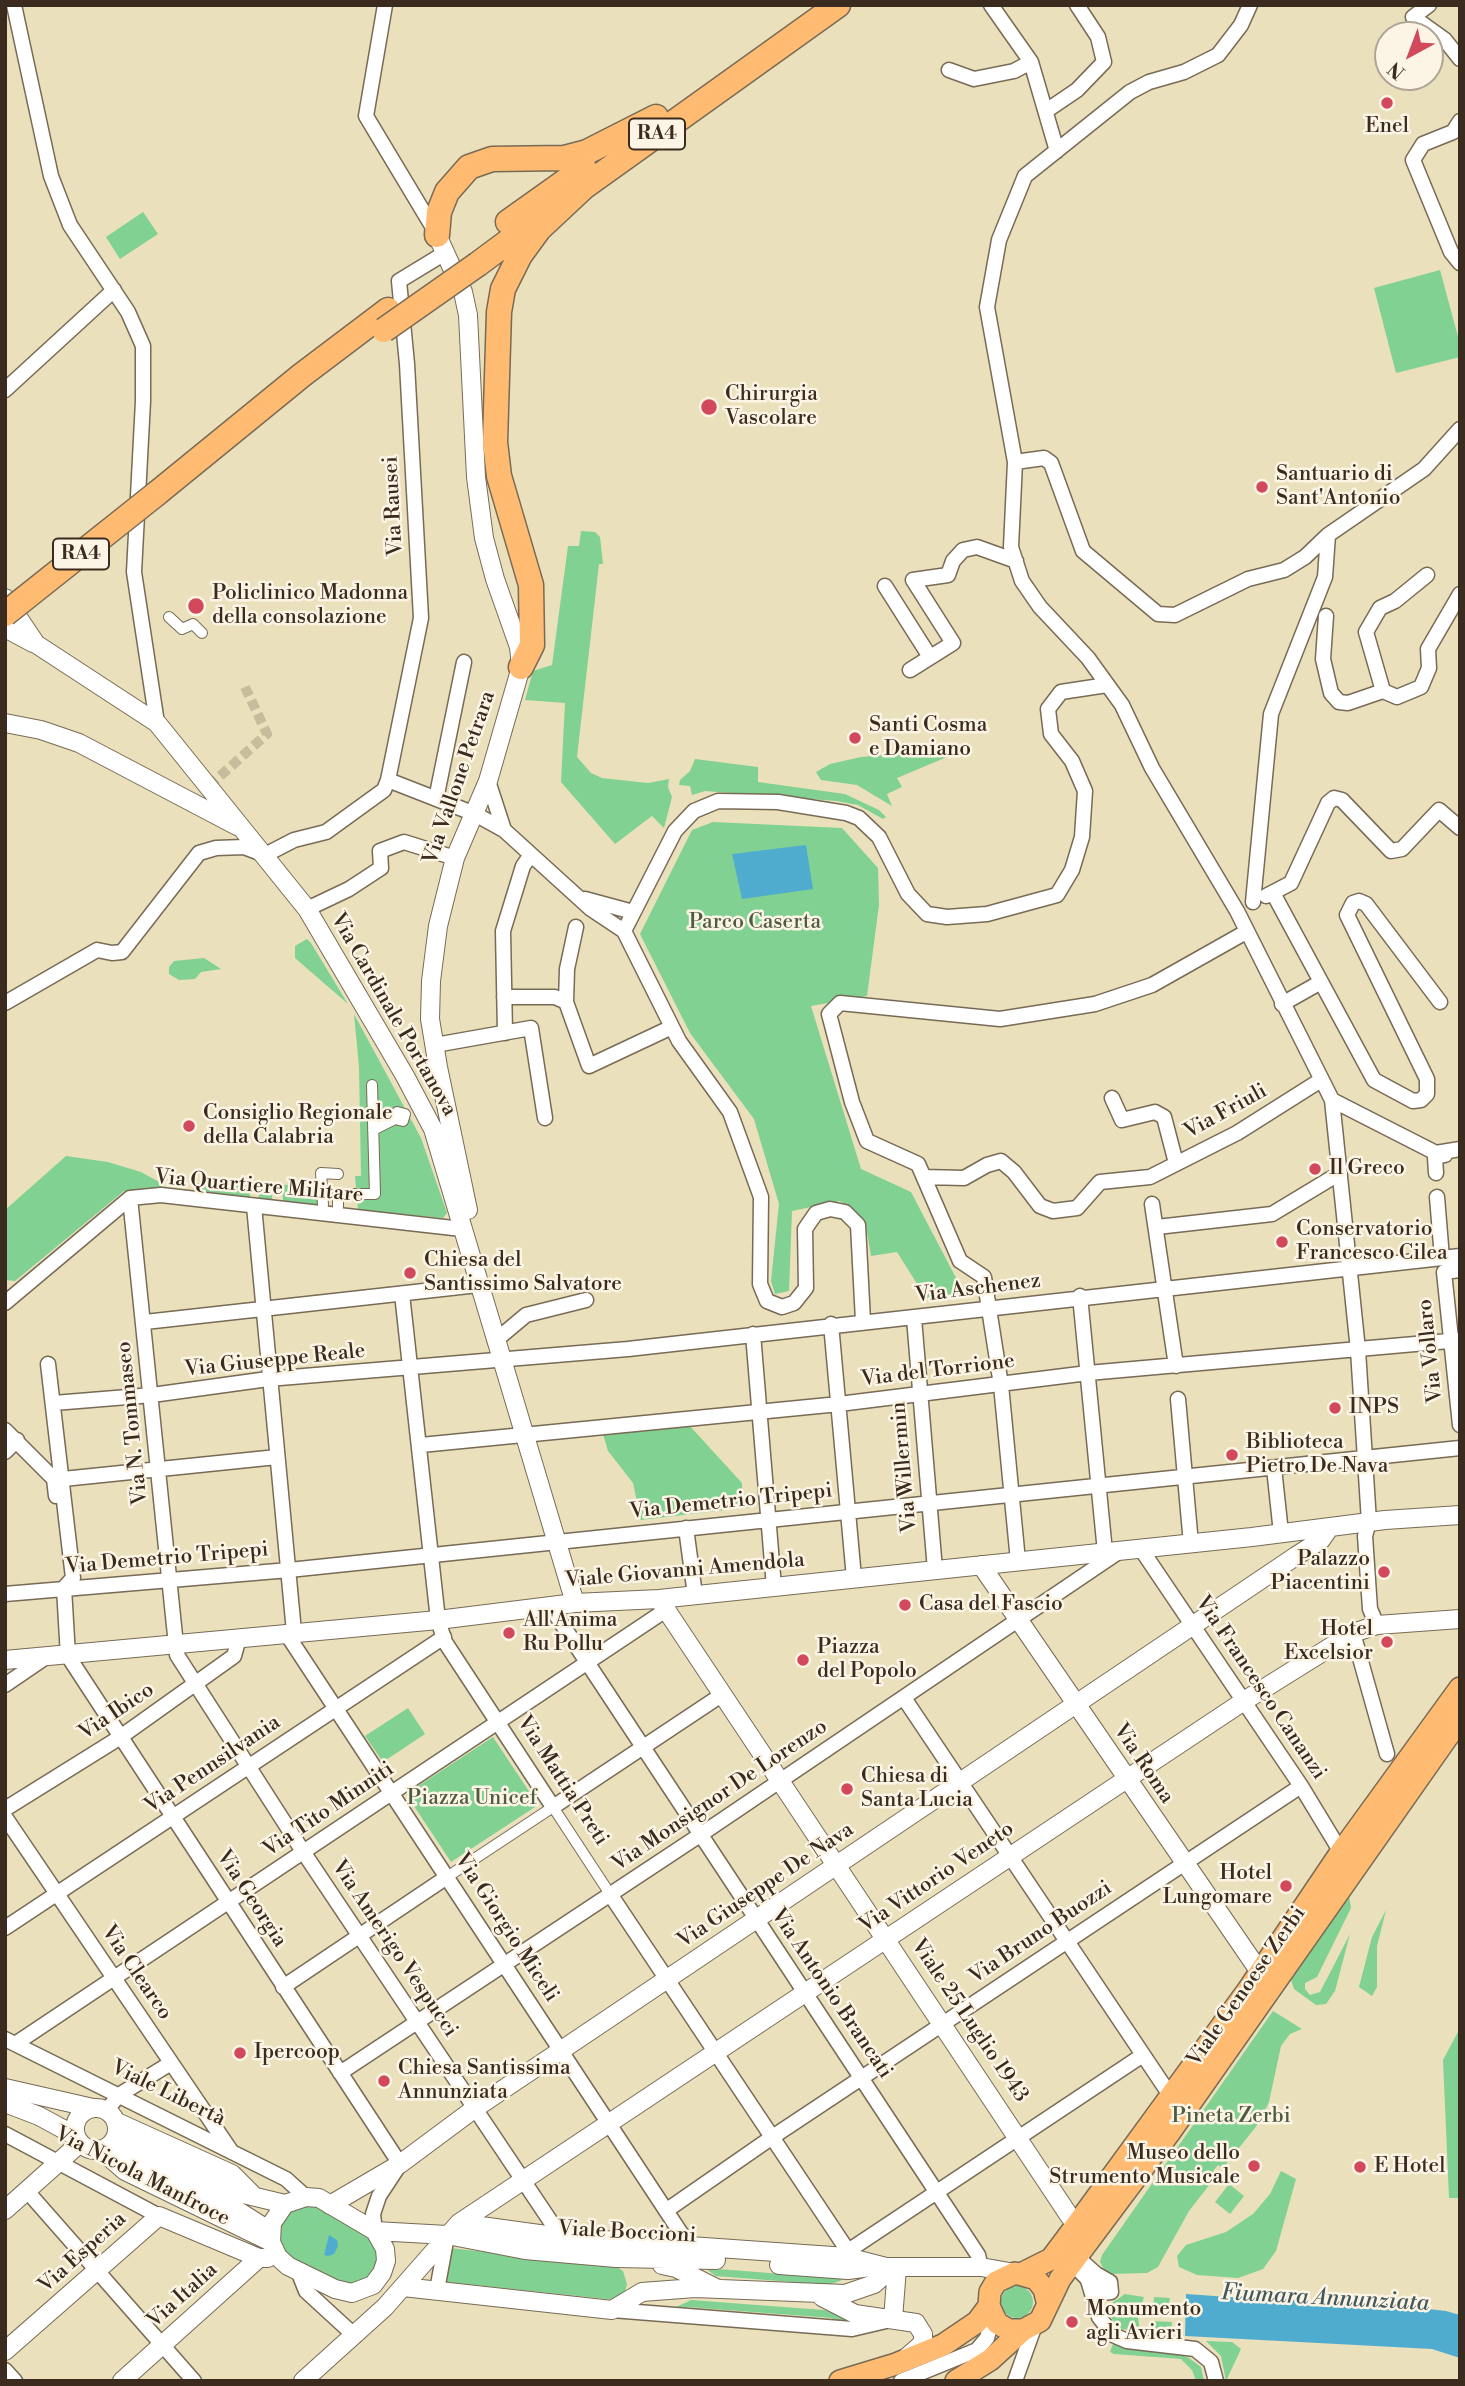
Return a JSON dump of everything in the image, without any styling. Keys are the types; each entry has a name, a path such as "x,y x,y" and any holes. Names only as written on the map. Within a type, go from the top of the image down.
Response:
{"highway":[{"name":"RA4","path":"5,629 156,503 386,320 457,251 656,117 808,5"},
{"name":"RA4","path":"457,251 586,185 838,5"},
{"path":"457,251 439,212 447,192 469,167 492,159 564,158 587,152 656,117"},
{"path":"521,667 533,645 531,585 499,475 495,442 499,312 503,289 520,255 539,229 586,185"},
{"name":"RA4","path":"5,614 156,503"}],"main road":[{"name":"Viale Genoese Zerbi","path":"1029,2328 1043,2316 1047,2301 1079,2266 1170,2132 1268,1980 1341,1852 1460,1688"},
{"name":"Viale Genoese Zerbi","path":"840,2381 898,2373 969,2329 990,2307 996,2282 1051,2259 1170,2095 1268,1980 1460,1719"},
{"path":"1019,2273 1040,2284 1047,2301"},
{"path":"990,2307 1009,2330 1029,2328"},
{"path":"956,2381 990,2360 1029,2328"}],"street":[{"path":"14,5 51,176 70,225 128,312 143,346 135,572 157,723"},
{"path":"385,5 366,116 457,251"},
{"path":"991,5 1031,62 1057,151"},
{"path":"1046,111 1077,90 1104,62 1098,37 1077,5"},
{"path":"1250,5 1241,25 1218,55 1184,72 1149,82 1130,92 1025,176 999,240 987,307 1015,463 1011,547 1022,581 1040,607 1088,658 1122,705 1152,768 1237,911 1332,1100 1358,1350 1369,1522 1365,1536 1370,1609 1377,1625"},
{"path":"1429,5 1413,17 1445,40 1460,59"},
{"path":"949,70 974,79 1014,71 1031,62"},
{"path":"1460,121 1453,132 1423,144 1413,160 1451,252 1460,262"},
{"name":"Via Vallone Petrara","path":"457,251 468,315 476,477 484,538 519,648 521,667 488,781 455,858 438,926 431,981 430,1019 469,1219 462,1229"},
{"name":"Via Rausei","path":"388,780 421,618 407,364 399,281 457,251"},
{"path":"5,390 114,290"},
{"path":"1015,463 1044,458 1051,463 1083,551 1158,614 1175,615 1248,579 1284,570 1305,557 1328,535 1424,469 1460,429"},
{"path":"1253,902 1271,713 1325,577 1328,535"},
{"path":"910,670 953,643 913,580 948,575 953,561 963,550 977,547 1016,561"},
{"path":"1383,691 1366,632 1380,608 1395,601 1427,575"},
{"path":"886,586 930,657"},
{"path":"1326,616 1323,659 1331,693 1339,702 1348,703 1383,691 1398,697 1421,687 1430,668 1428,649 1460,594"},
{"name":"Via Cardinale Portanova","path":"5,598 36,644 157,723 245,830 307,909 433,1129 575,1604"},
{"path":"169,617 182,629 192,624 201,633"},
{"path":"5,629 36,644"},
{"path":"436,799 464,662"},
{"path":"624,931 675,831 694,811 718,801 778,802 846,813 859,818 879,837 908,894 927,914 947,917 987,914 1057,895 1072,870 1082,837 1085,791 1072,761 1051,734 1048,709 1061,692 1107,685"},
{"path":"5,723 41,730 79,743 245,830"},
{"path":"5,1003 97,950 112,953 122,951 199,853 216,848 244,847 265,855 294,840 326,832 384,790 388,780 475,814 504,830 576,896 624,931 672,1027 730,1112 761,1197 760,1284 767,1301 782,1307 794,1303 806,1288 805,1229 816,1213 830,1209 845,1212 858,1225 863,1321"},
{"path":"488,781 504,830"},
{"path":"206,809 212,799 209,786"},
{"path":"1237,911 1291,883 1328,803 1334,798 1342,800 1391,851 1402,849 1439,810 1460,828"},
{"path":"307,909 349,889 381,868 380,851 404,842 455,858"},
{"path":"505,1032 503,931 523,866 530,856"},
{"path":"1273,893 1374,1080 1413,1101 1422,1100 1427,1094 1427,1079 1347,915 1353,903 1359,901 1366,905 1440,1002"},
{"path":"576,896 633,912"},
{"path":"576,927 567,969 566,1002 589,1066 672,1027"},
{"path":"1018,1562 1001,1385 984,1277 960,1261 918,1164 867,1141 852,1102 828,1014 840,1003 1000,1019 1095,1004 1152,985 1246,932"},
{"path":"1282,1004 1321,982"},
{"path":"504,997 555,997 566,1002"},
{"path":"435,1045 531,1028 545,1118"},
{"name":"Via Friuli","path":"923,1177 964,1178 987,1164 1001,1161 1014,1172 1040,1206 1053,1211 1077,1209 1100,1182 1150,1177 1237,1133 1321,1080"},
{"path":"338,1207 338,1194 374,1194 372,1085"},
{"path":"1112,1098 1122,1120 1156,1112 1164,1117 1176,1163"},
{"path":"1332,1100 1436,1153 1460,1151"},
{"path":"433,1129 449,1114"},
{"path":"373,1130 395,1119"},
{"path":"1436,1173 1435,1157 1460,1151"},
{"path":"323,1205 321,1173 338,1174"},
{"path":"1157,1227 1272,1213 1340,1173"},
{"name":"Via Quartiere Militare","path":"7,1299 130,1198 162,1195 462,1229"},
{"name":"Via Vollaro","path":"1437,1197 1455,1341 1460,1425"},
{"name":"Via N. Tommaseo","path":"130,1198 145,1322 175,1643"},
{"path":"1152,1204 1176,1366"},
{"path":"254,1206 268,1379 289,1570 290,1632"},
{"name":"Via Aschenez","path":"501,1361 831,1324 990,1310 1080,1296 1166,1289 1351,1267 1448,1272 1460,1256"},
{"path":"1448,1272 1460,1270"},
{"path":"145,1322 478,1285"},
{"path":"402,1294 441,1628"},
{"path":"1080,1296 1098,1485 1113,1551"},
{"path":"495,1341 526,1315 586,1300"},
{"name":"Via Willermin","path":"914,1318 935,1570"},
{"path":"831,1324 853,1578"},
{"path":"753,1334 774,1587"},
{"name":"Via del Torrione","path":"421,1445 839,1404 1088,1373 1455,1341"},
{"name":"Via Giuseppe Reale","path":"54,1404 152,1395 268,1379 501,1361"},
{"path":"48,1364 73,1578 64,1588"},
{"path":"1178,1399 1191,1544"},
{"path":"5,1430 54,1479 68,1656"},
{"path":"5,1452 17,1440"},
{"name":"Via Demetrio Tripepi","path":"5,1594 289,1570 1460,1448"},
{"path":"62,1479 277,1457"},
{"path":"1274,1468 1281,1533"},
{"name":"Viale Giovanni Amendola","path":"5,1660 68,1656 290,1632 441,1628 550,1606 662,1604 695,1595 1191,1544 1369,1522 1460,1515"},
{"name":"Via Giuseppe De Nava","path":"330,2205 400,2164 474,2109 561,2050 839,1866 1321,1540 1330,1527"},
{"path":"686,1528 695,1595"},
{"name":"Via Francesco Cananzi","path":"1141,1549 1301,1786 1341,1852"},
{"name":"Via Monsignor De Lorenzo","path":"340,2073 1019,1622 1113,1551"},
{"name":"Via Roma","path":"981,1565 1183,1863 1268,1980"},
{"name":"Via Tito Minniti","path":"10,2041 115,1979 304,1853 587,1663 662,1604"},
{"name":"Viale 25 Luglio 1943","path":"662,1604 1019,2136 1070,2217 1078,2223"},
{"name":"Via Antonio Brancati","path":"550,1606 978,2255 981,2267"},
{"name":"Via Vittorio Veneto","path":"303,2381 386,2306 453,2229 1244,1701 1353,1633 1377,1625 1460,1619"},
{"name":"Via Pennsilvania","path":"5,1928 334,1709 441,1628"},
{"name":"Via Mattia Preti","path":"441,1628 553,1807 848,2254"},
{"name":"Via Giorgio Miceli","path":"290,1632 334,1709 504,1962 690,2247"},
{"path":"1353,1633 1387,1754"},
{"name":"Via Ibico","path":"5,1809 119,1738 234,1656 239,1638"},
{"name":"Via Amerigo Vespucci","path":"175,1643 194,1684 561,2237"},
{"name":"Via Georgia","path":"68,1656 119,1738 400,2164"},
{"path":"5,1685 46,1657"},
{"path":"283,1987 723,1695"},
{"path":"904,1698 1170,2095"},
{"name":"Via Bruno Buozzi","path":"667,2210 1301,1786"},
{"name":"Via Clearco","path":"5,1817 232,2151"},
{"name":"Viale Libertà","path":"10,2041 286,2179 306,2197"},
{"path":"848,2254 936,2191 1143,2055"},
{"path":"5,2103 39,2116 78,2139 89,2150 107,2129 119,2095 171,2063"},
{"path":"5,2088 107,2129 239,2193 285,2204"},
{"path":"5,2210 60,2162 78,2139 78,2118 107,2129 125,2171 273,2243 298,2271 306,2291 355,2336"},
{"name":"Via Nicola Manfroce","path":"5,2134 159,2216 259,2258"},
{"name":"Via Giuseppe De Nava","path":"375,2231 373,2214 379,2196 400,2164"},
{"path":"27,2191 194,2381"},
{"path":"259,2258 273,2243 278,2211 285,2204 306,2197 330,2205 375,2231 385,2249 382,2273 373,2284 352,2293"},
{"name":"Via Esperia","path":"5,2351 159,2216"},
{"path":"437,2290 453,2229"},
{"name":"Viale Boccioni","path":"375,2231 453,2229 690,2247 848,2254 886,2267"},
{"name":"Viale Boccioni","path":"453,2229 525,2250 616,2258 697,2259 848,2270 886,2267 981,2267 1019,2273"},
{"name":"Via Italia","path":"122,2381 259,2258"},
{"path":"616,2258 676,2267 716,2288"},
{"path":"1079,2266 1099,2317 1113,2335 1127,2341 1195,2349 1211,2362 1216,2381"},
{"path":"612,2310 642,2292 716,2288 818,2295 845,2294 874,2284 883,2276 886,2267"},
{"path":"886,2267 893,2319"},
{"path":"958,2267 982,2279 990,2307"},
{"path":"298,2271 335,2290 352,2293 386,2306"},
{"path":"402,2287 612,2310 852,2329 893,2319"},
{"path":"818,2295 855,2314 916,2323 922,2329 924,2339 920,2348 898,2373"},
{"path":"1015,2381 1029,2328"},
{"path":"5,2370 15,2381"}],"green space":[{"path":"143,212 158,234 120,259 106,237"},
{"path":"1440,270 1460,344 1460,357 1396,373 1374,288"},
{"path":"581,531 595,532 600,537 603,564 599,564 577,757 591,773 602,778 648,783 669,779 668,787 672,797 664,828 652,816 615,844 561,782 565,703 525,700 533,671 552,665 568,546 579,546"},
{"path":"936,751 947,757 897,778 902,787 887,794 892,806 857,785 821,780 816,772 830,764 861,757"},
{"path":"695,759 758,767 758,782 845,794 879,810 886,817 883,819 858,805 836,801 705,791 692,795 690,786 679,785"},
{"name":"Parco Caserta","path":"713,822 842,828 878,868 879,905 867,996 811,1006 861,1169 911,1192 965,1295 926,1298 897,1252 871,1256 865,1220 840,1201 792,1211 789,1291 775,1294 771,1281 779,1204 754,1119 690,1033 640,934 692,830"},
{"path":"307,939 348,1004 295,958 295,946"},
{"path":"204,958 221,969 201,972 195,979 179,980 169,974 169,967 174,961"},
{"path":"354,1014 421,1138 447,1213 443,1218 358,1210 355,1176 361,1176 359,1067"},
{"path":"66,1156 108,1162 141,1172 163,1184 160,1191 124,1191 15,1281 5,1280 5,1210"},
{"path":"197,1183 249,1184 250,1198 197,1191"},
{"path":"258,1184 272,1184 272,1200 259,1198"},
{"path":"318,1184 319,1205 283,1201 282,1185"},
{"path":"688,1424 742,1483 742,1498 750,1507 641,1520 633,1483 608,1451 603,1434"},
{"path":"408,1708 425,1734 383,1762 365,1736"},
{"name":"Piazza Unicef","path":"493,1737 538,1805 451,1862 406,1794"},
{"path":"1349,1896 1351,1908 1317,1977 1305,1983 1305,1989 1310,1995 1320,1992 1350,1934 1335,1991 1326,2004 1316,2005 1294,1989 1290,1976"},
{"path":"1386,1910 1377,1946 1377,1987 1372,1996 1359,1987 1372,1937"},
{"name":"Pineta Zerbi","path":"1273,2011 1302,2029 1290,2034 1281,2046 1269,2102 1258,2124 1223,2168 1218,2165 1213,2171 1217,2175 1189,2211 1158,2267 1147,2273 1112,2274 1105,2271 1100,2262 1102,2255"},
{"path":"1460,2028 1460,2198 1449,2198 1443,2060"},
{"path":"1281,2171 1296,2179 1276,2251 1263,2269 1238,2278 1197,2275 1179,2267 1177,2256 1186,2245 1226,2232 1253,2214 1270,2194"},
{"path":"1229,2184 1244,2196 1230,2214 1215,2202"},
{"path":"304,2204 315,2205 370,2233 379,2258 367,2281 346,2286 293,2261 280,2245 279,2227 288,2212"},
{"path":"450,2248 617,2267 623,2271 627,2284 625,2292 616,2300 446,2282"},
{"path":"696,2262 714,2263 718,2269 834,2278 839,2273 855,2275 829,2285 716,2276"},
{"path":"1017,2286 1028,2291 1033,2302 1028,2313 1017,2318 1006,2313 1001,2302 1006,2291"},
{"path":"1125,2294 1144,2297 1138,2317 1140,2331 1119,2329 1110,2316 1112,2303"},
{"path":"1154,2297 1170,2298 1168,2309 1153,2309"},
{"path":"691,2300 824,2310 840,2315 849,2323 835,2322 832,2318 687,2307 682,2312 670,2310"},
{"path":"1150,2321 1172,2322 1171,2331 1152,2332"},
{"path":"1114,2341 1163,2348 1189,2358 1201,2367 1204,2381 1196,2381 1192,2370 1181,2359 1114,2354 1110,2352"},
{"path":"1206,2341 1232,2342 1241,2349 1226,2381 1221,2356"}],"water":[{"path":"806,845 813,889 742,899 732,854"},
{"path":"329,2235 337,2240 338,2246 334,2254 328,2256 324,2255"},
{"path":"1186,2294 1272,2300 1348,2300 1446,2311 1460,2315 1460,2358 1432,2349 1185,2336"}],"tunnel":[{"path":"209,786 267,734 245,687"}],"place":[{"name":"Enel","path":"1387,103"},
{"name":"Chirurgia Vascolare","path":"709,407"},
{"name":"Santuario di Sant'Antonio","path":"1262,487"},
{"name":"Policlinico Madonna della consolazione","path":"196,606"},
{"name":"Santi Cosma e Damiano","path":"855,738"},
{"name":"Consiglio Regionale della Calabria","path":"189,1126"},
{"name":"Il Greco","path":"1315,1169"},
{"name":"Conservatorio Francesco Cilea","path":"1282,1242"},
{"name":"Chiesa del Santissimo Salvatore","path":"410,1273"},
{"name":"INPS","path":"1335,1408"},
{"name":"Biblioteca Pietro De Nava","path":"1232,1455"},
{"name":"Palazzo Piacentini","path":"1384,1572"},
{"name":"Casa del Fascio","path":"905,1605"},
{"name":"All'Anima Ru Pollu","path":"509,1633"},
{"name":"Hotel Excelsior","path":"1387,1642"},
{"name":"Piazza del Popolo","path":"803,1660"},
{"name":"Chiesa di Santa Lucia","path":"847,1789"},
{"name":"Hotel Lungomare","path":"1286,1886"},
{"name":"Ipercoop","path":"240,2053"},
{"name":"Chiesa Santissima Annunziata","path":"384,2081"},
{"name":"Museo dello Strumento Musicale","path":"1254,2166"},
{"name":"E Hotel","path":"1360,2167"},
{"name":"Monumento agli Avieri","path":"1072,2322"}],"water label":[{"name":"Fiumara Annunziata","path":"1325,2299"}]}
